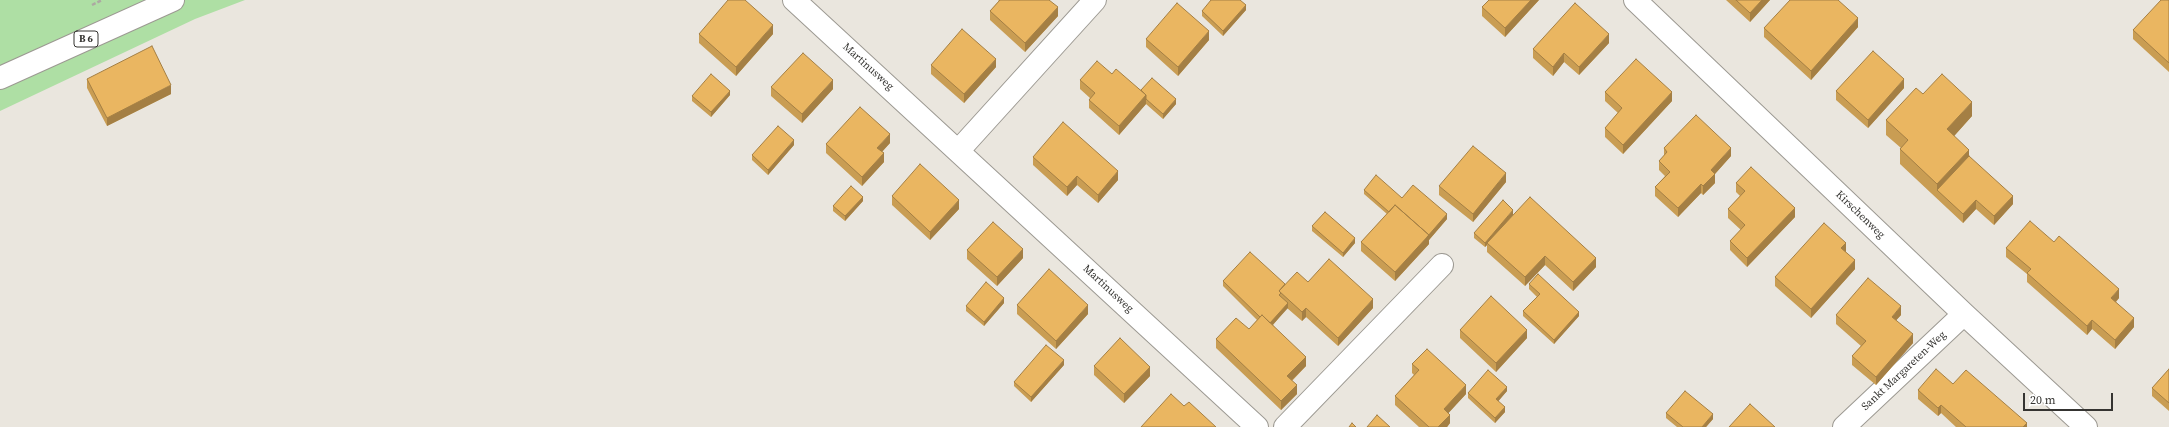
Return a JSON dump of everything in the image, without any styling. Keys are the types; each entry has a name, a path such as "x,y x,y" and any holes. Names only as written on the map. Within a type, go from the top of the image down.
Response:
{"street":[{"name":"B 6","path":"0,78 173,0"},
{"name":"Martinusweg","path":"794,0 959,150 1258,427"},
{"path":"959,150 1095,0"},
{"name":"Kirschenweg","path":"1635,0 1964,314 2086,427"},
{"path":"1285,427 1442,264"},
{"name":"Sankt Margareten-Weg","path":"1844,427 1964,314"}],"green space":[{"path":"0,0 245,0 195,19 0,111"}],"building":[{"path":"728,0 745,0 773,25 736,67 699,34"},
{"path":"1000,0 1049,0 1058,7 1025,43 990,11"},
{"path":"1211,0 1240,0 1246,5 1223,31 1202,11"},
{"path":"1489,0 1531,0 1505,28 1482,7"},
{"path":"1736,0 1762,0 1750,13"},
{"path":"1790,0 1838,0 1858,18 1811,71 1764,28"},
{"path":"2161,0 2169,0 2169,63 2133,30"},
{"path":"1177,3 1209,31 1178,67 1146,39"},
{"path":"1575,3 1609,34 1579,67 1564,53 1553,67 1533,49"},
{"path":"962,29 996,59 964,94 931,65"},
{"path":"152,46 171,85 107,118 87,79"},
{"path":"1873,51 1904,79 1868,120 1836,91"},
{"path":"803,53 833,80 802,114 771,87"},
{"path":"1636,59 1672,92 1623,145 1605,128 1622,108 1605,92"},
{"path":"1097,61 1112,74 1116,69 1146,95 1119,126 1089,100 1095,93 1080,80"},
{"path":"711,74 730,91 711,112 692,96"},
{"path":"1942,74 1972,102 1947,129 1969,150 1937,184 1900,149 1908,140 1886,120 1916,88 1923,94"},
{"path":"1152,78 1176,99 1163,114 1146,99 1146,95 1141,90"},
{"path":"860,107 890,134 877,148 884,153 862,177 826,144"},
{"path":"1696,115 1731,148 1711,170 1715,174 1703,186 1701,184 1678,208 1655,187 1670,172 1659,161 1667,152 1664,148"},
{"path":"1063,122 1118,171 1098,195 1077,176 1067,187 1033,157"},
{"path":"778,126 794,140 768,170 752,155"},
{"path":"1473,146 1506,173 1473,214 1439,186"},
{"path":"1969,156 2013,196 1994,216 1976,200 1963,214 1937,190"},
{"path":"920,164 959,200 930,232 892,196"},
{"path":"1751,167 1795,208 1747,258 1730,241 1745,225 1728,209 1745,191 1736,183"},
{"path":"1376,175 1402,198 1413,185 1447,214 1429,235 1395,205 1389,212 1364,190"},
{"path":"851,186 863,197 845,216 833,206"},
{"path":"1530,197 1596,258 1573,282 1545,256 1525,277 1487,243"},
{"path":"1503,200 1513,210 1485,243 1474,233"},
{"path":"1395,205 1429,235 1395,272 1361,242"},
{"path":"1325,212 1355,238 1343,253 1312,226"},
{"path":"2030,221 2054,242 2059,236 2119,289 2111,298 2134,318 2115,340 2092,320 2087,326 2027,273 2031,269 2006,248"},
{"path":"993,222 1023,249 997,277 967,250"},
{"path":"1824,223 1846,243 1841,248 1855,260 1811,309 1775,277"},
{"path":"1250,252 1285,284 1279,291 1281,293 1279,295 1288,303 1270,323 1262,315 1260,317 1223,281"},
{"path":"1329,259 1373,299 1338,338 1306,308 1302,312 1279,291 1297,272 1308,282"},
{"path":"1049,269 1088,305 1056,341 1017,305"},
{"path":"1538,274 1579,312 1554,340 1523,311 1540,294 1529,284"},
{"path":"1868,278 1901,306 1892,317 1913,334 1876,377 1852,356 1866,341 1836,315"},
{"path":"986,282 1004,298 984,322 966,306"},
{"path":"1491,296 1527,330 1496,363 1460,330"},
{"path":"1262,315 1306,357 1287,376 1297,385 1281,401 1216,339 1236,318 1249,329"},
{"path":"1120,338 1150,367 1124,394 1094,366"},
{"path":"1046,345 1064,360 1031,397 1014,382"},
{"path":"1427,349 1466,385 1444,409 1450,415 1438,427 1429,427 1395,396 1419,370 1412,364"},
{"path":"1936,369 1953,384 1966,370 2027,423 2023,427 1966,427 1941,405 1938,408 1918,390"},
{"path":"2169,369 2169,403 2152,388"},
{"path":"1488,370 1507,387 1496,399 1505,407 1495,418 1468,393"},
{"path":"1685,391 1713,414 1702,427 1683,427 1666,413"},
{"path":"1171,394 1184,406 1189,402 1216,427 1141,427"},
{"path":"1750,404 1775,427 1729,427"},
{"path":"1377,415 1390,427 1367,427"},
{"path":"1352,423 1356,427 1349,427"}]}
